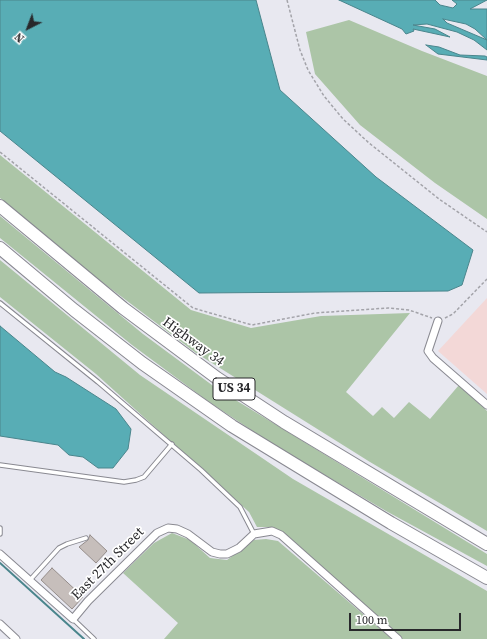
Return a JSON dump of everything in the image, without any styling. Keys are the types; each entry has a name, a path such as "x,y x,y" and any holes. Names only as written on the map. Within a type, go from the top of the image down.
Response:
{"highway":[{"name":"Highway 34","path":"0,206 123,308 217,378 284,422 487,544"},
{"name":"US 34","path":"0,248 74,310 142,363 232,426 391,523 487,578"}],"street":[{"path":"438,321 428,351 433,358 487,405"},
{"name":"East 27th Street","path":"0,554 73,619 88,601 157,533 168,528 177,529 188,534 212,552 220,554 227,554 239,548 254,534"},
{"path":"254,534 272,531 281,535 398,639"},
{"path":"0,624 16,639"}],"lane":[{"path":"0,303 172,444 240,507 254,534"},
{"path":"0,464 101,480 124,482 144,477 172,444"},
{"path":"0,528 0,534"},
{"path":"30,580 59,548 86,538"},
{"path":"73,619 94,639"}],"path":[{"path":"287,0 300,50 308,70 324,96 343,119 369,143 439,199 487,232"},
{"path":"0,152 193,308 252,325 315,313 388,308 410,310 438,321 453,314 487,279"}],"shaded area":[{"path":"487,298 487,394 438,351"}],"green space":[{"path":"349,20 422,51 487,76 487,219 435,183 360,125 315,74 306,32"},
{"path":"0,155 191,310 251,328 321,316 410,313 346,392 373,416 382,407 394,418 409,402 430,419 459,385 487,411 487,531 370,462 196,353 94,276 0,198"},
{"path":"0,216 143,334 216,388 487,554 487,566 386,511 274,445 209,402 132,345 0,238"},
{"path":"0,260 140,375 293,479 487,591 487,639 402,639 273,527 257,527 249,512 96,374 0,297"},
{"path":"172,533 190,540 210,558 227,560 254,540 266,539 278,541 392,639 164,639 178,623 123,573 154,543"}],"water":[{"path":"0,0 256,0 280,90 376,177 473,250 462,285 448,291 199,293 0,131"},
{"path":"339,0 435,0 440,5 453,8 457,4 452,0 487,0 470,9 487,9 487,40 487,50 474,40 457,32 427,24 413,25 435,29 450,37 413,29 414,31 406,34 402,29","holes":["443,19 466,24 475,29 487,40 447,23"]},
{"path":"426,45 439,47 460,55 485,56 487,57 487,60 438,54"},
{"path":"0,326 55,372 66,377 116,409 131,429 128,449 113,468 98,468 83,457 69,455 58,445 0,436"}],"building":[{"path":"90,535 107,551 96,563 79,547 88,540"},
{"path":"52,568 83,597 72,609 41,580"}],"waterway":[{"path":"0,563 84,639"}]}
